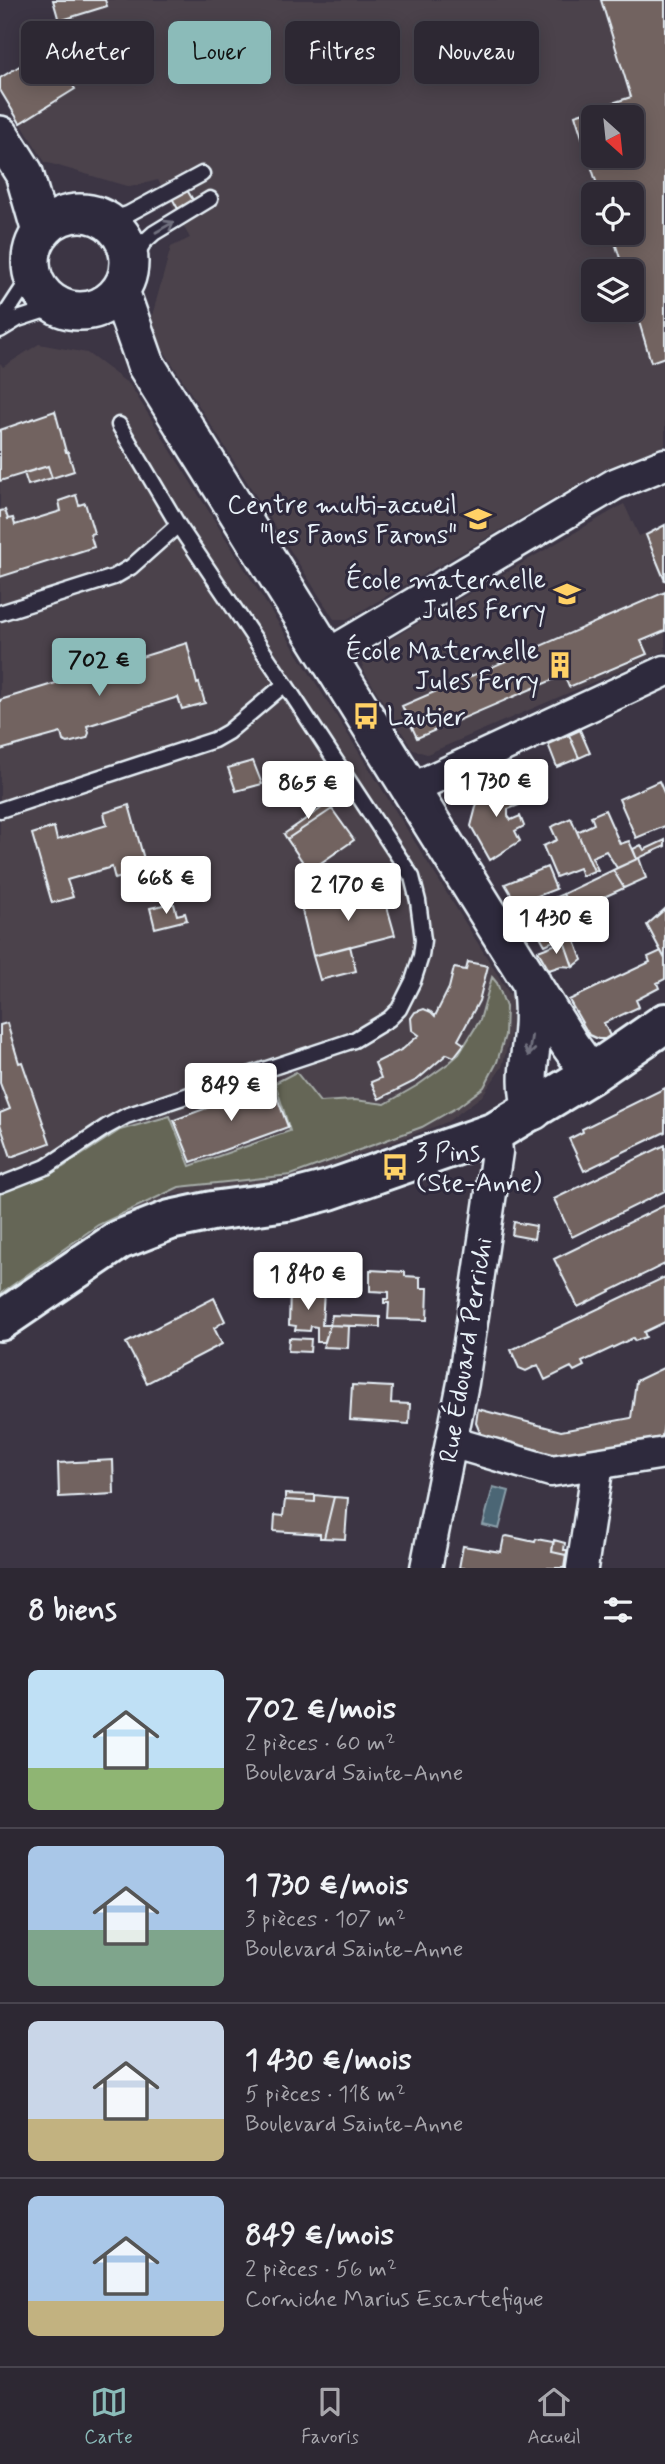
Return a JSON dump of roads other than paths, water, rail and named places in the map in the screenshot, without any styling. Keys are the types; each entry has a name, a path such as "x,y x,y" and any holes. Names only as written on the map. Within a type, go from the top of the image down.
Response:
{"main road":[{"path":"0,1321 119,1240 170,1220 212,1211 287,1201 329,1190 495,1132 591,1074 665,1023"}],"street":[{"path":"0,135 24,173 40,232"},
{"path":"24,173 120,233 127,249 125,278 146,365 570,1045 591,1074"},
{"path":"93,217 58,218 40,232 32,252 32,274 41,293 73,309 146,365"},
{"path":"73,309 100,307 125,278"},
{"path":"327,654 615,484 665,464"},
{"path":"411,789 665,671"},
{"path":"531,980 533,1029 527,1091 533,1111"},
{"name":"Rue Édouard Perrichi","path":"426,1568 463,1383 496,1152 495,1132"},
{"path":"451,1442 551,1471 665,1452"},
{"path":"582,1568 597,1464"}],"lane":[{"path":"93,217 128,215 202,174"},
{"path":"125,278 144,242 210,199"},
{"path":"0,323 32,274"},
{"path":"0,330 18,319 73,309"},
{"path":"0,1185 46,1167 127,1116 355,1040 389,1019 406,997 418,968 423,940 422,921 412,877 177,524 119,425"},
{"path":"0,613 114,578 131,567 177,524"},
{"path":"0,810 214,740 228,732 285,684"}],"water":[{"path":"493,1487 509,1491 499,1529 483,1525"}],"place":[{"name":"Centre multi-accueil \"les Faons Farons\"","path":"478,519"},
{"name":"École maternelle Jules Ferry","path":"567,594"},
{"name":"École Maternelle Jules Ferry","path":"560,665"},
{"name":"Lautier","path":"366,716"},
{"name":"3 Pins (Ste-Anne)","path":"395,1167"}]}
